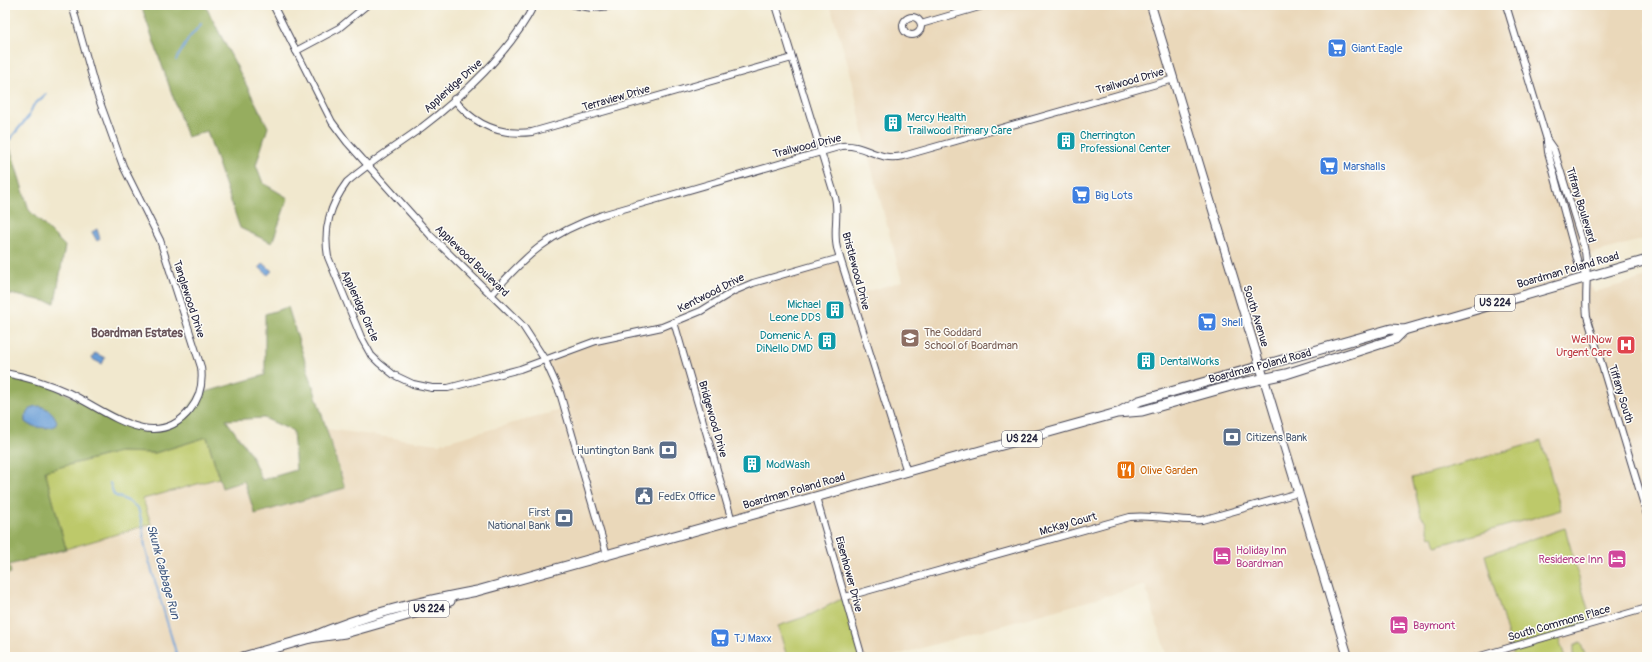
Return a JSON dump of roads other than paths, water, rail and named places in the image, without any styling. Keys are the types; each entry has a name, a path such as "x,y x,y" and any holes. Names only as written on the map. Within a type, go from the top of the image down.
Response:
{"main road":[{"name":"South Avenue","path":"1151,5 1174,80 1179,103 1348,657"},
{"name":"Boardman Poland Road","path":"1117,413 1139,401 1391,329 1404,330 1647,260"},
{"name":"Boardman Poland Road","path":"243,657 310,638 343,624 400,607 477,591 1117,413 1142,411 1238,384 1286,374 1395,339 1404,330"}],"street":[{"name":"Tanglewood Drive","path":"5,373 48,384 76,396 120,420 141,428 164,427 180,420 196,402 200,388 200,367 160,240 123,166 93,82 72,5"},
{"name":"Applewood Boulevard","path":"274,5 332,122 368,165 446,252 492,294 523,326 545,360 560,393 607,555"},
{"path":"296,51 339,28 367,5"},
{"name":"Appleridge Drive","path":"368,165 422,127 503,52 520,30 534,5"},
{"path":"574,5 592,8 620,5"},
{"name":"Bristlewood Drive","path":"776,5 836,201 834,233 840,258 907,472"},
{"path":"921,24 986,5"},
{"name":"Tiffany Boulevard","path":"1506,5 1548,140 1554,150 1584,247 1588,263 1587,277"},
{"name":"Terraview Drive","path":"454,99 468,116 485,126 505,133 521,134 540,130 792,58"},
{"name":"Trailwood Drive","path":"492,294 515,267 533,251 555,235 580,222 602,214 842,146 851,146 880,157 897,158 1174,80"},
{"name":"Tiffany Boulevard","path":"1548,140 1548,152 1578,262 1587,277"},
{"name":"Appleridge Circle","path":"368,165 347,182 337,196 329,214 326,243 328,257 361,337 371,355 394,376 413,384 432,388 448,388 501,375 545,360"},
{"name":"Kentwood Drive","path":"545,360 596,341 649,330 674,322 701,311 753,283 840,258"},
{"name":"Tiffany South","path":"1587,277 1587,316 1647,515"},
{"name":"Bridgewood Drive","path":"674,322 732,521"},
{"name":"McKay Court","path":"845,597 1130,517 1154,516 1187,520 1202,520 1298,493"},
{"name":"Eisenhower Drive","path":"816,497 862,657"},
{"name":"South Commons Place","path":"1477,657 1647,608"}],"water":[{"path":"97,229 100,239 97,241 92,232"},
{"path":"263,263 272,271 268,275 259,267"},
{"path":"95,353 105,358 102,364 92,359"},
{"path":"40,406 49,410 53,414 57,422 55,426 32,426 25,422 25,417 32,407"}],"waterway":[{"path":"176,60 189,38 201,24"},
{"path":"5,145 29,116 33,106 46,94"},
{"name":"Skunk Cabbage Run","path":"110,483 114,495 128,501 138,508 142,523 145,547 177,656"}],"place":[{"name":"Giant Eagle","path":"1337,48"},
{"name":"Mercy Health Trailwood Primary Care","path":"893,123"},
{"name":"Cherrington Professional Center","path":"1066,141"},
{"name":"Marshalls","path":"1329,166"},
{"name":"Big Lots","path":"1081,195"},
{"name":"Michael Leone DDS","path":"835,310"},
{"name":"Shell","path":"1207,322"},
{"name":"The Goddard School of Boardman","path":"910,338"},
{"name":"Domenic A. DiNello DMD","path":"827,341"},
{"name":"WellNow Urgent Care","path":"1626,345"},
{"name":"DentalWorks","path":"1146,361"},
{"name":"Citizens Bank","path":"1232,437"},
{"name":"Huntington Bank","path":"668,450"},
{"name":"ModWash","path":"752,464"},
{"name":"Olive Garden","path":"1126,470"},
{"name":"FedEx Office","path":"644,496"},
{"name":"First National Bank","path":"564,518"},
{"name":"Holiday Inn Boardman","path":"1222,556"},
{"name":"Residence Inn","path":"1617,559"},
{"name":"Baymont","path":"1399,625"},
{"name":"TJ Maxx","path":"720,638"}],"district":[{"name":"Boardman Estates","path":"137,333"}]}
